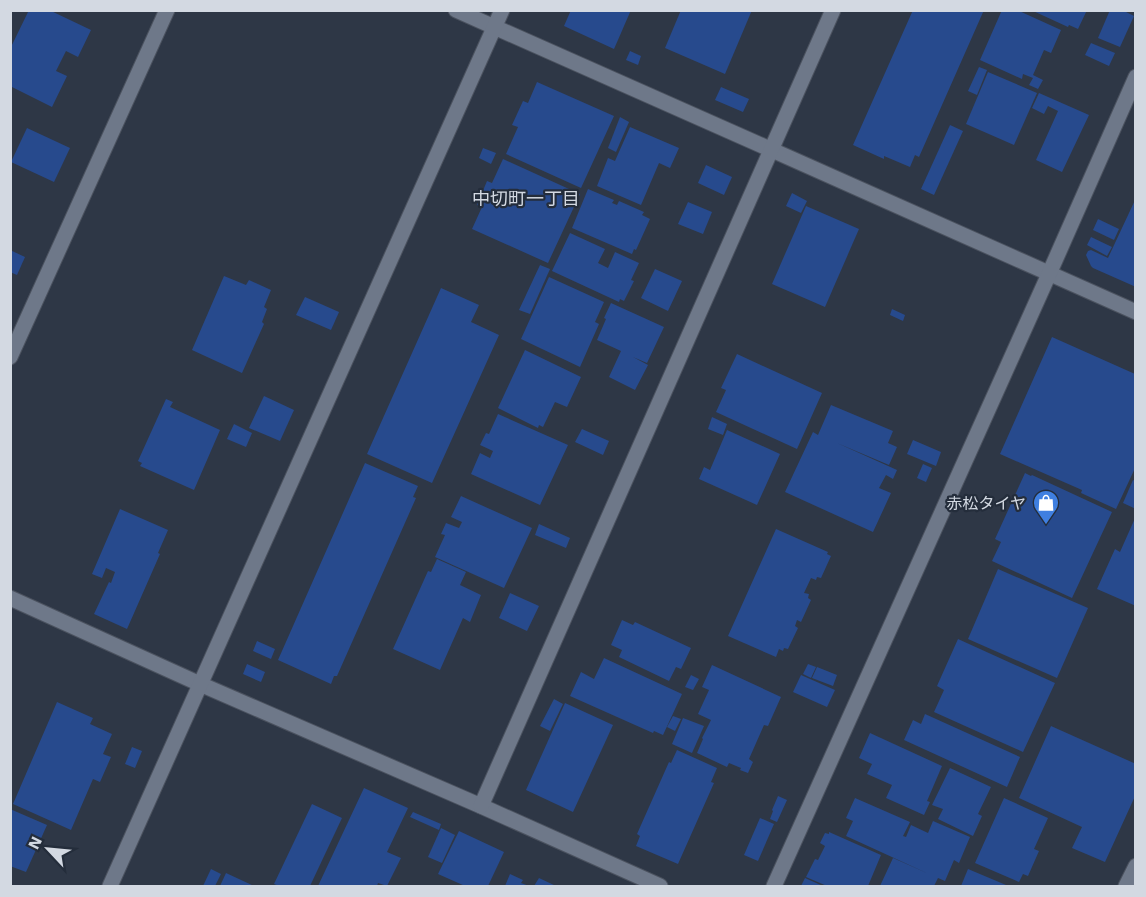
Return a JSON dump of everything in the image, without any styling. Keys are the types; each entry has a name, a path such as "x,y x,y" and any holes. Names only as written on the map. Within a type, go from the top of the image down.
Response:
{"street":[{"path":"10,357 167,10"},
{"path":"456,10 1136,312"},
{"path":"110,886 502,10"},
{"path":"481,806 833,10"},
{"path":"774,886 1136,77"},
{"path":"10,598 660,886"},
{"path":"1126,886 1136,866"}],"building":[{"path":"29,10 49,10 91,30 78,57 66,51 56,71 67,76 52,107 10,86 10,49"},
{"path":"571,10 631,10 614,49 564,26"},
{"path":"681,10 752,10 725,74 665,48"},
{"path":"913,10 984,10 919,157 915,155 910,167 884,156 884,159 853,145"},
{"path":"1002,10 1017,10 1061,30 1051,53 1044,50 1033,75 1043,80 1038,89 1029,85 1033,78 1023,74 1022,79 980,60"},
{"path":"1031,10 1087,10 1078,29 1069,25 1068,27"},
{"path":"1110,10 1122,10 1134,16 1120,47 1098,38"},
{"path":"1091,43 1115,53 1109,66 1085,55"},
{"path":"630,51 641,56 638,65 626,60"},
{"path":"979,67 987,70 977,95 968,91"},
{"path":"988,72 1037,93 1014,145 966,124"},
{"path":"537,82 614,116 581,188 506,154 518,127 512,125 523,101 528,103"},
{"path":"721,87 749,99 743,112 715,100"},
{"path":"1039,93 1089,115 1062,172 1036,160 1058,111 1048,106 1044,114 1032,108"},
{"path":"620,117 629,122 616,152 608,148"},
{"path":"950,125 963,131 934,195 921,189"},
{"path":"630,127 679,148 670,168 659,163 641,205 597,186 608,158 615,161"},
{"path":"27,128 70,148 54,182 11,162"},
{"path":"483,148 496,153 491,164 479,158"},
{"path":"503,159 580,194 548,263 472,229 482,207 477,205 487,181 492,183"},
{"path":"706,165 732,177 724,195 698,183"},
{"path":"588,189 614,200 612,203 617,205 619,201 644,212 642,215 650,219 632,254 572,228"},
{"path":"792,193 807,201 801,213 786,206"},
{"path":"1136,198 1136,287 1093,268 1086,255 1091,250 1108,258"},
{"path":"688,202 712,212 703,234 678,224"},
{"path":"806,206 859,229 825,307 772,284"},
{"path":"1098,219 1119,229 1114,240 1093,230"},
{"path":"570,233 605,249 598,263 608,268 615,252 639,263 631,280 634,281 624,301 620,299 619,302 552,271"},
{"path":"1091,237 1112,247 1107,256 1087,245"},
{"path":"10,250 25,257 17,275 10,272"},
{"path":"540,265 550,269 530,314 519,310"},
{"path":"655,269 682,281 668,311 641,298"},
{"path":"224,276 246,285 249,280 271,290 264,307 267,309 262,322 264,324 242,373 192,350"},
{"path":"549,277 604,302 595,322 599,324 580,367 521,339"},
{"path":"441,288 479,305 471,322 499,335 432,483 367,454"},
{"path":"305,297 339,312 331,330 296,315"},
{"path":"611,303 664,327 647,363 633,357 648,365 635,390 609,377 621,351 597,340"},
{"path":"892,309 905,315 903,321 890,315"},
{"path":"1052,337 1136,376 1136,466 1116,509 1081,493 1082,490 1000,454"},
{"path":"525,350 581,377 567,407 555,402 543,427 539,425 538,428 498,408"},
{"path":"737,354 822,393 797,449 716,412 726,390 721,388"},
{"path":"264,396 294,410 280,441 249,428"},
{"path":"166,399 173,402 170,407 220,430 194,490 140,466 142,463 138,461"},
{"path":"831,405 893,431 888,443 897,447 889,465 837,443 897,470 893,479 886,475 879,488 891,493 873,532 785,492 813,432 818,435"},
{"path":"498,414 568,445 540,505 471,474 480,453 490,458 493,451 480,445 486,433 489,434"},
{"path":"712,417 727,424 723,435 708,429"},
{"path":"234,424 252,433 246,447 227,439"},
{"path":"582,429 609,441 603,455 575,442"},
{"path":"727,430 780,454 757,505 699,479 704,467 710,470"},
{"path":"913,440 941,452 936,466 907,454"},
{"path":"365,463 418,486 413,497 416,498 337,676 334,676 331,684 278,660"},
{"path":"923,464 932,468 926,482 917,478"},
{"path":"1025,473 1112,512 1072,598 992,561 1001,542 995,539"},
{"path":"1133,480 1136,481 1136,509 1123,503"},
{"path":"461,496 532,528 504,588 435,557 445,535 441,534 446,523 459,528 462,522 451,517"},
{"path":"120,509 168,530 127,629 94,614 115,572 106,568 102,578 92,574"},
{"path":"1136,516 1136,606 1097,589 1115,549 1120,552"},
{"path":"539,524 570,538 566,548 535,535"},
{"path":"776,529 828,552 827,554 831,556 821,578 817,577 816,580 811,578 804,593 809,594 808,598 811,600 801,622 797,620 795,626 798,628 788,649 784,648 783,651 779,649 776,657 728,636"},
{"path":"437,559 466,572 460,585 481,595 470,622 463,618 440,670 393,649 428,571 431,572"},
{"path":"998,569 1088,608 1057,678 968,639"},
{"path":"510,593 539,606 527,631 499,618"},
{"path":"622,620 633,625 635,622 691,648 681,669 676,667 669,681 619,657 622,650 611,645"},
{"path":"958,639 1055,683 1023,752 934,712 944,690 937,686"},
{"path":"257,641 275,649 271,659 253,651"},
{"path":"604,658 682,694 663,735 654,731 653,733 570,696 581,672 594,679"},
{"path":"247,664 265,672 261,682 243,674"},
{"path":"808,664 816,667 811,678 803,674"},
{"path":"712,665 781,697 768,726 764,725 749,759 753,762 748,773 729,763 727,767 697,753 711,720 698,714 709,690 702,687"},
{"path":"817,667 837,675 833,686 812,678"},
{"path":"691,675 699,679 693,690 685,687"},
{"path":"801,675 835,690 827,707 793,692"},
{"path":"554,699 563,704 550,731 540,726"},
{"path":"57,702 93,718 90,724 112,734 103,754 111,757 100,782 93,779 71,830 13,804"},
{"path":"565,703 613,725 573,812 526,790"},
{"path":"925,714 1020,757 1007,787 904,740 913,720 921,724"},
{"path":"673,716 681,719 675,731 667,727"},
{"path":"683,718 704,726 692,753 672,744"},
{"path":"1051,726 1136,764 1136,794 1105,862 1072,848 1082,827 1019,798"},
{"path":"870,733 942,766 927,801 930,802 924,815 886,798 892,785 867,774 872,764 859,758"},
{"path":"132,747 142,751 135,768 125,764"},
{"path":"677,750 717,768 711,782 714,783 678,864 636,846 640,836 637,834 669,762 671,763"},
{"path":"950,768 991,787 978,814 982,816 973,836 938,819 943,809 932,805"},
{"path":"364,788 408,808 387,852 401,858 387,886 378,883 377,886 318,886"},
{"path":"778,796 787,800 777,822 770,819"},
{"path":"855,798 910,822 903,836 906,837 911,825 928,833 933,821 970,837 959,863 954,860 945,881 938,878 934,886 880,886 893,858 929,874 846,836 853,821 846,818"},
{"path":"1004,798 1048,818 1034,849 1039,851 1028,876 1023,874 1019,882 975,863"},
{"path":"312,804 342,818 310,886 274,884"},
{"path":"10,809 47,825 26,872 10,866"},
{"path":"413,812 441,824 439,830 410,817"},
{"path":"760,818 774,824 758,861 744,855"},
{"path":"441,828 455,835 442,863 428,857"},
{"path":"459,831 504,852 488,886 465,886 438,874"},
{"path":"829,832 881,855 868,886 827,886 806,877 825,846 820,843 825,833 829,834"},
{"path":"211,869 221,874 215,886 203,886"},
{"path":"968,869 1006,885 1006,886 961,886"},
{"path":"226,873 254,886 220,886"},
{"path":"510,874 523,880 521,883 529,886 505,886"},
{"path":"539,878 556,886 534,886"},
{"path":"805,878 823,886 801,886"}],"place":[{"name":"赤松タイヤ","path":"1046,526"}],"district":[{"name":"中切町一丁目","path":"526,199"}]}
